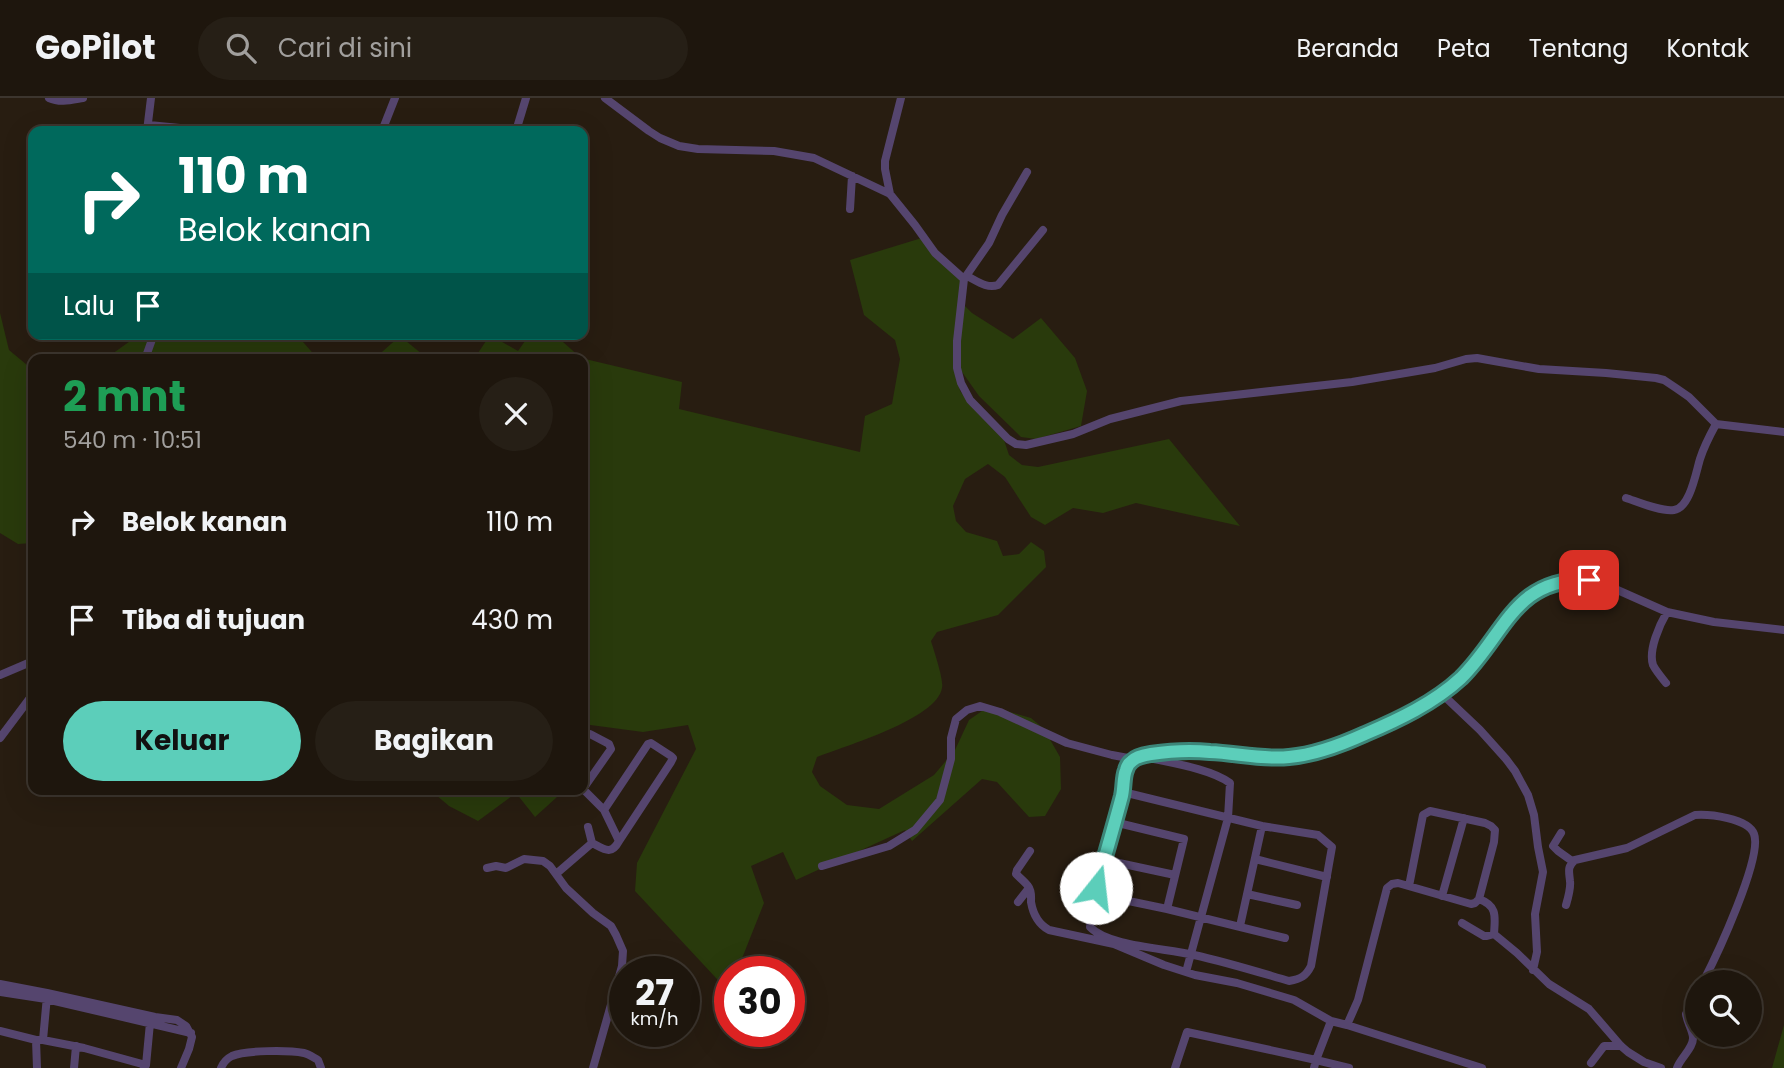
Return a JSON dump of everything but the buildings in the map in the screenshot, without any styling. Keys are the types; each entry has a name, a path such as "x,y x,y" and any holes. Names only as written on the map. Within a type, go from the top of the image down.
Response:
{"street":[{"path":"49,98 65,102 83,98"},
{"path":"148,126 151,98"},
{"path":"384,126 395,98"},
{"path":"518,126 526,98"},
{"path":"605,98 649,131 679,146 759,150 814,158 890,194 935,253 965,278 991,288 998,285 1043,230"},
{"path":"890,194 885,161 901,98"},
{"path":"1027,172 989,243 965,278 957,341 957,368 970,400 1016,444 1026,445 1073,434 1110,419 1181,401 1352,382 1477,358 1539,369 1656,378 1664,380 1689,397 1716,424 1784,432"},
{"path":"850,209 852,176"},
{"path":"1626,498 1666,510 1680,508 1692,488 1700,458 1716,424"},
{"path":"822,866 890,846 915,830 940,800 951,759 951,738 956,719 967,710 979,706 1000,712 1068,743 1128,758 1171,751 1289,757 1358,738 1442,694 1468,669 1516,607 1532,595 1564,582 1589,580 1604,584 1667,612 1714,622 1784,630"},
{"path":"1666,683 1654,667 1652,657 1656,635 1667,612"},
{"path":"0,675 28,663"},
{"path":"1442,694 1506,759 1528,795 1543,872 1535,914 1537,952 1533,970"},
{"path":"0,738 28,701"},
{"path":"588,735 611,749 588,782"},
{"path":"588,827 592,843 606,850 616,848 673,758 656,745 648,744 604,810"},
{"path":"1123,792 1228,818 1262,826 1318,835 1332,848 1311,966 1307,974 1300,979 1289,981 1192,954 1124,942 1099,934 1090,927 1095,894 1123,792 1126,770 1132,760 1140,756 1209,773 1230,783 1228,818 1192,954 1186,972"},
{"path":"588,794 604,810 619,841"},
{"path":"1347,1025 1358,1000 1387,888 1398,883 1471,904 1475,903 1479,899 1495,830 1485,823 1464,818 1430,811 1423,815 1409,886"},
{"path":"1561,833 1553,846 1572,861 1627,848 1695,815 1728,818 1752,829 1756,844 1752,864 1720,949 1709,970"},
{"path":"1442,895 1464,818"},
{"path":"1114,822 1184,839 1167,909"},
{"path":"1240,926 1262,826"},
{"path":"556,874 592,843"},
{"path":"1030,851 1016,873 1029,888 1037,919 1049,930 1120,946 1195,975 1237,983 1293,1000 1331,1021 1481,1068"},
{"path":"487,868 506,868 524,859 542,861 550,866 566,888 593,914 611,926 616,935 623,951 622,965 593,1068"},
{"path":"1255,859 1327,877"},
{"path":"1104,860 1175,875"},
{"path":"1566,905 1570,884 1568,872 1572,861"},
{"path":"1018,902 1029,888"},
{"path":"1095,894 1285,938"},
{"path":"1247,894 1297,905"},
{"path":"1479,899 1490,905 1495,914 1494,934"},
{"path":"1462,923 1484,936 1494,934"},
{"path":"1494,934 1549,984 1589,1009 1621,1046 1644,1062 1661,1068"},
{"path":"0,985 191,1033"},
{"path":"0,992 47,996 177,1020 191,1033 192,1041 180,1068"},
{"path":"37,1068 47,996"},
{"path":"1315,1064 1331,1021"},
{"path":"0,1031 76,1046 145,1066 150,1023"},
{"path":"1175,1068 1187,1032 1315,1064 1349,1068"},
{"path":"74,1068 76,1046"},
{"path":"1591,1063 1604,1046 1621,1046"},
{"path":"1677,1068 1689,1047"},
{"path":"221,1068 228,1058 234,1055 264,1051 305,1053 318,1060 321,1068"}],"green space":[{"path":"925,237 963,280 962,303 972,313 1013,339 1041,318 1075,358 1087,391 1081,426 1036,439 1021,437 979,396 955,362 960,391 1004,440 1009,455 1022,465 1038,467 1169,439 1240,526 1136,503 1103,513 1073,508 1045,525 1031,517 1005,477 988,464 965,479 953,506 956,521 966,532 997,541 1003,556 1019,554 1031,542 1044,551 1046,567 998,615 937,632 931,641 942,688 936,699 924,710 908,721 868,739 817,757 812,772 820,786 847,805 879,809 934,775 955,750 969,720 982,711 999,709 1031,718 1044,729 1060,757 1061,789 1045,816 1029,817 997,782 982,779 912,841 905,830 796,880 783,852 751,866 764,903 743,956 714,956 714,976 700,961 700,956 695,956 635,891 637,863 696,749 688,725 643,732 588,725 588,360 682,382 679,409 860,452 865,416 892,404 900,359 895,340 864,315 850,260"},
{"path":"0,313 9,350 28,366 28,543 18,544 0,533"},
{"path":"132,340 301,340 314,354 112,354"},
{"path":"395,340 405,340 422,354 380,354"},
{"path":"487,340 499,340 518,351 526,340 561,340 576,354 477,354"},
{"path":"436,795 513,795 478,821 449,806"},
{"path":"518,795 557,795 557,797 535,817"},
{"path":"1784,1025 1784,1068 1772,1068"}],"route":[{"path":"1096,888 1123,792 1126,770 1132,760 1171,751 1289,757 1358,738 1442,694 1462,677 1507,617 1524,600 1564,582 1589,580"}]}
